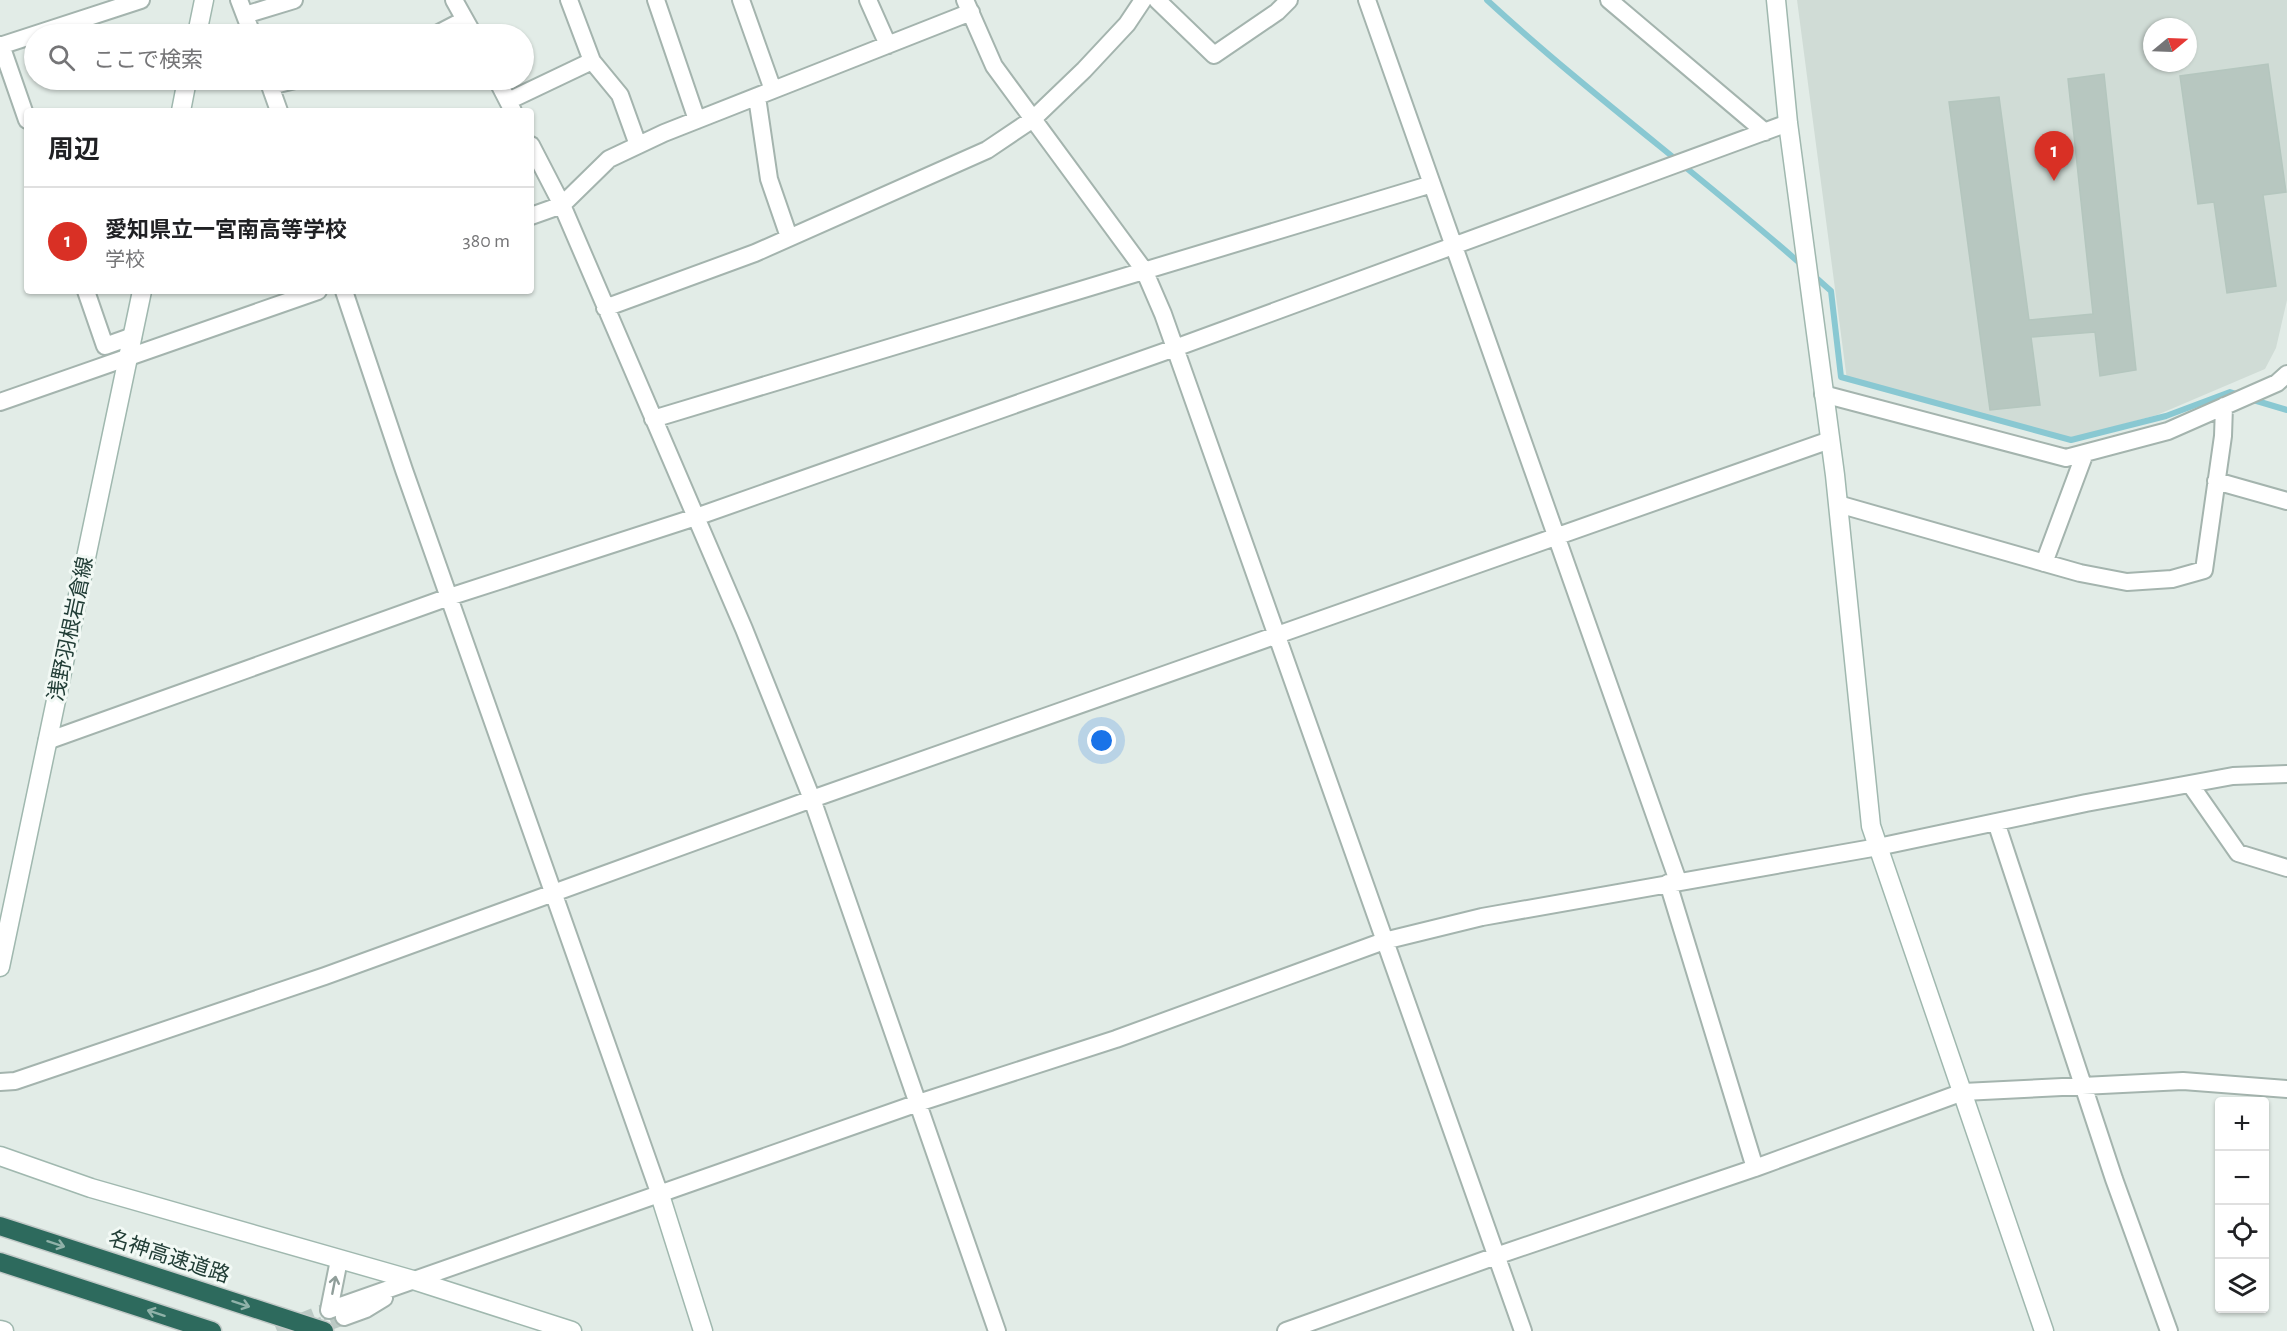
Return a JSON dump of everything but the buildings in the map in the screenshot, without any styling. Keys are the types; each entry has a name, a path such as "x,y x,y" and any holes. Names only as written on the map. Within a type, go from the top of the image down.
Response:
{"highway":[{"name":"名神高速道路","path":"0,1226 324,1331"},
{"path":"0,1262 212,1331"}],"street":[{"path":"66,24 141,0"},
{"path":"199,24 204,0"},
{"path":"248,24 242,8 294,0"},
{"path":"454,0 466,24"},
{"path":"569,0 592,61 620,95 638,145"},
{"path":"656,0 697,120"},
{"path":"741,0 765,94 769,179 789,237"},
{"path":"868,0 888,45"},
{"path":"1157,0 1214,55 1277,12 1289,0"},
{"path":"1368,0 1557,538 1673,882 1755,1168"},
{"path":"1609,0 1765,132"},
{"path":"1776,0 1788,123 1838,504 1871,826 2044,1331"},
{"path":"605,308 754,253 987,150 1033,119 1084,70 1134,4"},
{"path":"534,215 562,206 609,159 638,145 888,45 968,6 994,66 1144,270 1175,348 1523,1331"},
{"path":"24,38 1,45 24,111"},
{"path":"502,90 511,106 592,61"},
{"path":"182,108 186,90"},
{"path":"272,90 278,108"},
{"path":"47,741 449,597 696,517 1175,348 1454,248 1788,123"},
{"path":"534,151 562,206 696,517 812,799 997,1331"},
{"path":"653,419 1432,184"},
{"path":"87,294 105,346 133,336"},
{"name":"浅野羽根岩倉線","path":"0,967 141,294"},
{"path":"0,402 309,294"},
{"path":"345,294 449,597 555,892 660,1195 703,1331"},
{"path":"1823,394 2066,458 2168,431 2277,383 2287,374"},
{"path":"1838,504 2044,563 2127,582 2172,579 2204,570 2224,406"},
{"path":"0,1082 15,1081 325,976 812,799 1830,440"},
{"path":"2044,563 2085,453"},
{"path":"2216,481 2287,501"},
{"path":"339,1260 336,1314 366,1309 412,1280 918,1103 1116,1039 1384,941 1482,917 1878,847 2233,776 2287,774"},
{"path":"2190,784 2238,853 2287,868"},
{"path":"1996,822 2082,1085 2169,1331"},
{"path":"1286,1331 1496,1256 1755,1168 1962,1092 2183,1081 2287,1089"},
{"path":"0,1156 91,1188 412,1280 572,1331"}],"shaded area":[{"path":"1797,0 2287,0 2287,300 2276,348 2265,369 2157,415 2072,438 1847,380"}],"waterway":[{"path":"1487,0 1564,68 1803,266"},
{"path":"1813,275 1831,291 1841,377 2071,440 2166,416 2230,392 2240,395"},
{"path":"2250,399 2287,410"}],"tunnel":[{"path":"277,1331 329,1310"},
{"path":"308,1330 344,1317"}],"place":[{"name":"愛知県立一宮南高等学校","path":"2054,181"}]}
